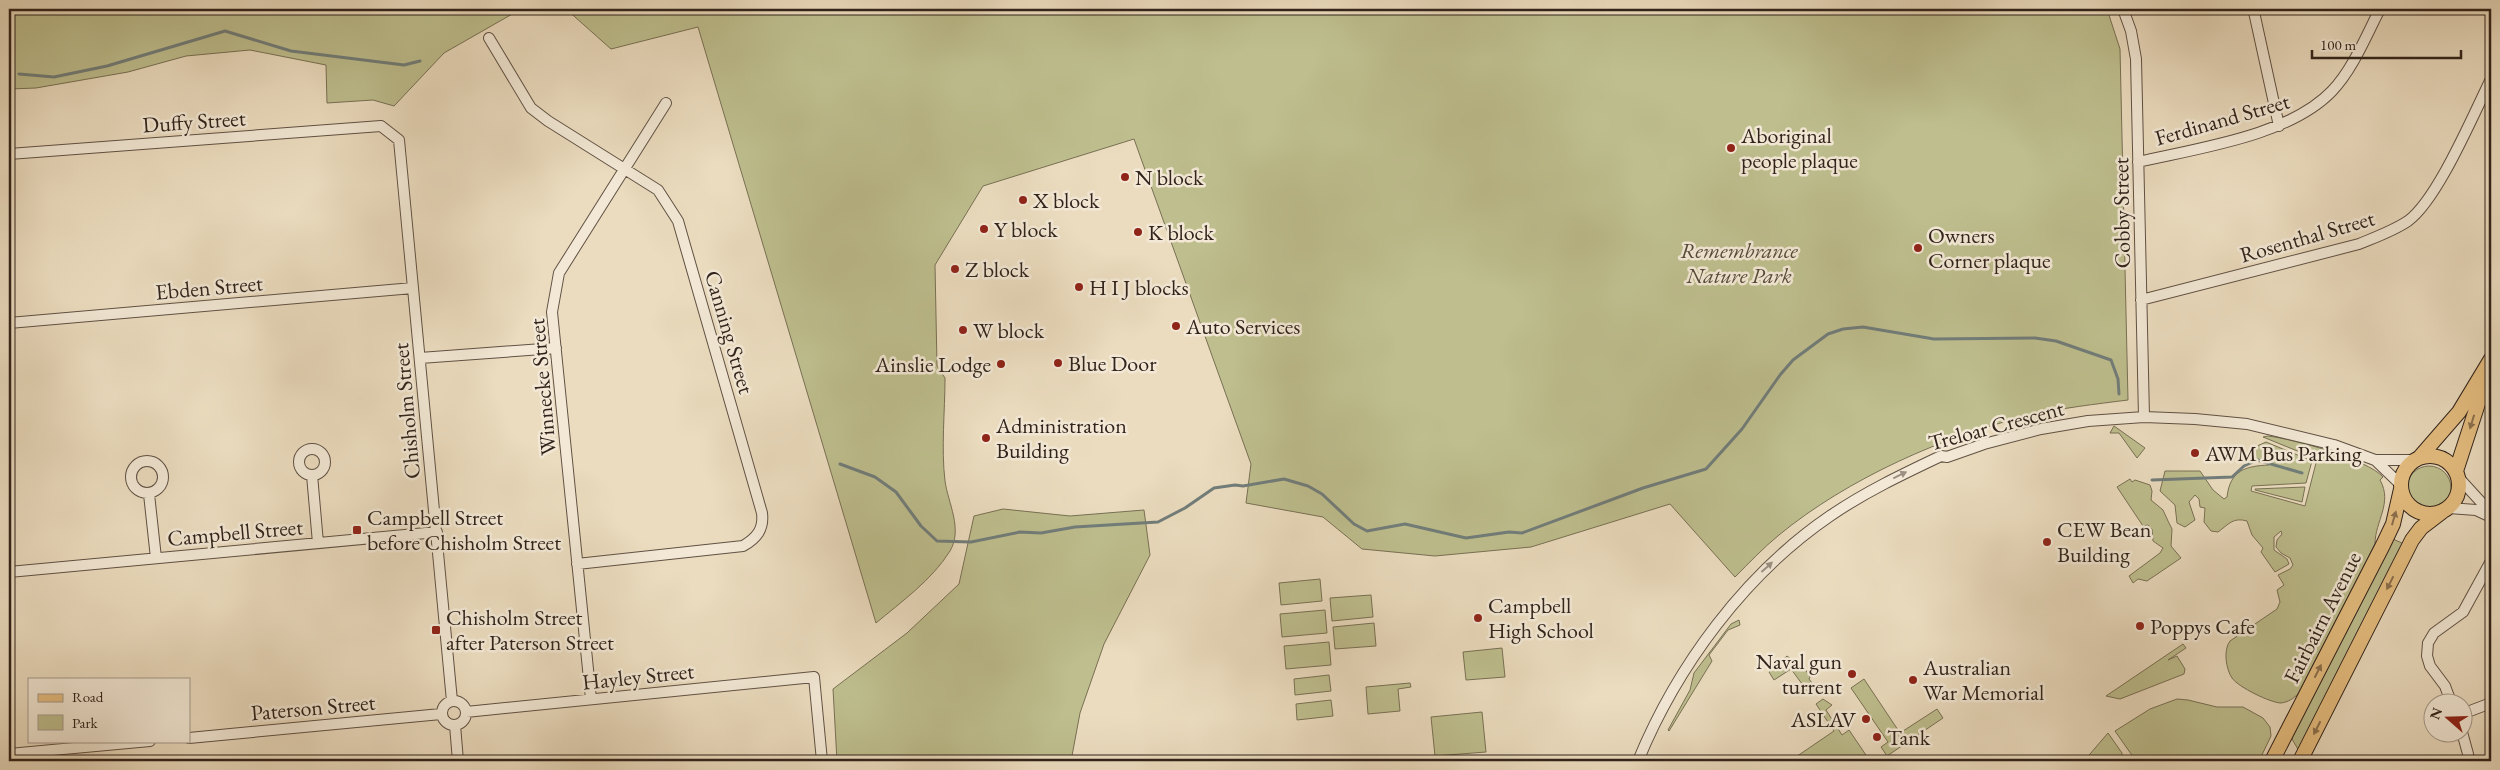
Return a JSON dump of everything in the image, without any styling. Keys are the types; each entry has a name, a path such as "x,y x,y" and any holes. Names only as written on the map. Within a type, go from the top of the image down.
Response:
{"main road":[{"path":"2491,359 2459,412 2404,472 2401,487 2406,503 2417,512 2428,515 2445,510 2458,495 2457,475 2491,365"},
{"path":"2416,459 2428,456 2441,458 2457,475"},
{"name":"Fairbairn Avenue","path":"2272,761 2391,530 2401,487"},
{"name":"Fairbairn Avenue","path":"2300,761 2412,540 2426,524 2445,510"}],"street":[{"name":"Cobby Street","path":"2122,9 2131,31 2136,59 2144,417"},
{"name":"Ferdinand Street","path":"2138,162 2214,145 2279,126 2314,108 2334,90 2352,62 2380,9"},
{"path":"2254,12 2279,126"},
{"name":"Canning Street","path":"489,38 531,108 548,121 658,190 678,221 763,522 760,531 751,541 742,546 577,564"},
{"name":"Rosenthal Street","path":"2141,300 2359,244 2390,232 2424,206 2491,79"},
{"name":"Winnecke Street","path":"591,699 552,312 559,273 666,103"},
{"name":"Duffy Street","path":"9,154 382,126"},
{"name":"Chisholm Street","path":"382,126 399,140 452,701"},
{"name":"Ebden Street","path":"9,323 414,288"},
{"path":"420,358 556,348"},
{"name":"Treloar Crescent","path":"1638,761 1666,704 1690,665 1756,577 1804,535 1830,516 1896,477 1940,456 1947,457 1984,444 2041,429 2088,421 2144,417 2195,419 2264,427 2334,445 2375,460 2416,459"},
{"name":"Treloar Crescent","path":"2375,460 2401,487"},
{"name":"Campbell Street","path":"312,475 318,543"},
{"path":"2457,475 2491,513"},
{"name":"Campbell Street","path":"149,494 156,558"},
{"path":"2445,510 2476,510 2491,517"},
{"name":"Campbell Street","path":"9,572 437,532"},
{"path":"2447,692 2430,666 2427,656 2428,643 2434,633 2463,612 2491,561"},
{"name":"Hayley Street","path":"466,712 814,677 822,761"},
{"path":"452,701 460,702 466,712 464,719 455,725 444,721 441,714 446,704 452,701"},
{"path":"2472,710 2491,703"},
{"name":"Paterson Street","path":"190,738 441,714"},
{"path":"455,725 458,761"},
{"path":"9,754 139,742"},
{"path":"2465,742 2468,761"}],"green space":[{"path":"9,9 521,9 444,53 394,106 373,100 327,103 326,65 250,50 186,56 128,72 36,88 9,89"},
{"name":"Remembrance Nature Park","path":"566,9 2107,9 2120,49 2128,400 2079,406 2031,415 1965,434 1931,447 1835,495 1773,540 1735,577 1670,504 1531,547 1435,556 1362,549 1323,517 1246,503 1251,464 1134,139 983,186 935,265 937,366 945,378 944,468 945,481 954,516 954,543 943,562 934,572 916,590 876,623 698,27 611,49"},
{"path":"2114,426 2145,448 2137,458 2119,433 2110,433"},
{"path":"2268,436 2329,451 2362,463 2383,477 2380,480 2385,496 2375,544 2298,694 2290,700 2281,703 2255,694 2235,682 2228,670 2226,654 2230,641 2277,609 2280,602 2277,590 2284,585 2278,575 2290,569 2293,565 2290,558 2281,553 2276,547 2277,540 2282,534 2281,531 2274,537 2274,550 2287,559 2289,564 2275,572 2261,552 2263,548 2252,535 2247,521 2238,520 2228,524 2218,532 2211,531 2204,522 2205,508 2200,507 2199,499 2195,495 2189,502 2195,520 2185,527 2177,523 2175,505 2160,491 2165,471 2200,471 2213,490 2224,499 2227,497 2232,481 2240,471 2246,468 2269,465 2268,462 2258,459 2250,461 2249,457 2255,447 2266,442 2312,461 2306,483 2252,486 2251,491 2305,506 2317,459 2263,437"},
{"path":"2429,466 2441,470 2447,476 2451,488 2447,500 2441,506 2429,510 2417,506 2411,500 2407,488 2411,476 2417,470"},
{"path":"2130,479 2132,482 2135,480 2150,485 2152,491 2151,500 2163,510 2172,529 2171,546 2181,558 2147,581 2138,579 2133,583 2129,576 2160,553 2163,548 2153,541 2152,529 2148,525 2143,526 2117,487"},
{"path":"2305,487 2302,502 2255,490 2255,489"},
{"path":"1003,509 1070,516 1144,510 1150,555 1104,644 1080,713 1071,761 837,761 833,689 907,633 959,584 974,516"},
{"path":"2393,539 2404,544 2299,751 2292,739 2293,736"},
{"path":"1320,579 1322,601 1281,605 1279,583"},
{"path":"1371,595 1373,617 1332,621 1330,598"},
{"path":"1325,610 1327,633 1282,637 1280,614"},
{"path":"1739,620 1740,625 1728,630 1709,655 1712,661 1669,731 1690,690 1694,673 1731,624"},
{"path":"1374,623 1376,646 1335,649 1333,627"},
{"path":"1329,642 1331,665 1286,669 1284,646"},
{"path":"2183,644 2186,648 2168,660 2177,656 2185,669 2184,674 2120,699 2106,696"},
{"path":"1502,648 1505,677 1466,680 1463,652"},
{"path":"1787,656 1805,669 1810,677 1809,679 1818,691 1811,696 1791,669 1774,680 1769,672"},
{"path":"1329,675 1331,691 1295,695 1294,679"},
{"path":"1864,679 1900,733 1937,709 1943,718 1887,756 1881,747 1888,742 1851,688"},
{"path":"1410,683 1411,687 1398,689 1400,711 1368,714 1366,687"},
{"path":"1823,699 1832,705 1826,710 1842,735 1849,730 1870,761 1790,761 1834,731 1816,704"},
{"path":"2177,699 2217,707 2243,707 2263,718 2270,727 2271,736 2259,761 2136,761 2115,731 2150,709"},
{"path":"1331,700 1333,716 1297,720 1296,704"},
{"path":"1482,712 1486,752 1435,756 1431,717"},
{"path":"2108,733 2122,753 2122,761 2084,761"}],"waterway":[{"path":"19,74 54,77 107,66 225,31 291,51 404,65 420,61"},
{"path":"840,464 875,477 896,492 921,526 937,541 971,542 1020,532 1041,533 1075,527 1158,522 1185,508 1214,488 1235,485 1243,486 1284,479 1308,486 1322,494 1354,524 1367,531 1405,524 1466,538 1509,532 1522,533 1643,488 1706,469 1742,429 1780,375 1793,360 1828,334 1843,329 1863,327 1934,339 2035,338 2056,341 2111,360 2118,379 2119,394"},
{"path":"2152,480 2232,477 2244,466 2257,460 2302,473"}],"place":[{"name":"Aboriginal people plaque","path":"1731,148"},
{"name":"N block","path":"1125,177"},
{"name":"X block","path":"1023,200"},
{"name":"Y block","path":"984,229"},
{"name":"K block","path":"1138,232"},
{"name":"Owners Corner plaque","path":"1918,248"},
{"name":"Z block","path":"955,269"},
{"name":"H I J blocks","path":"1079,287"},
{"name":"Auto Services","path":"1176,326"},
{"name":"W block","path":"963,330"},
{"name":"Blue Door","path":"1058,363"},
{"name":"Ainslie Lodge","path":"1001,364"},
{"name":"Administration Building","path":"986,438"},
{"name":"AWM Bus Parking","path":"2195,453"},
{"name":"Campbell Street before Chisholm Street","path":"357,530"},
{"name":"CEW Bean Building","path":"2047,542"},
{"name":"Campbell High School","path":"1478,618"},
{"name":"Poppys Cafe","path":"2140,626"},
{"name":"Chisholm Street after Paterson Street","path":"436,630"},
{"name":"Naval gun turrent","path":"1852,674"},
{"name":"Australian War Memorial","path":"1913,680"},
{"name":"ASLAV","path":"1866,719"},
{"name":"Tank","path":"1877,737"}]}
